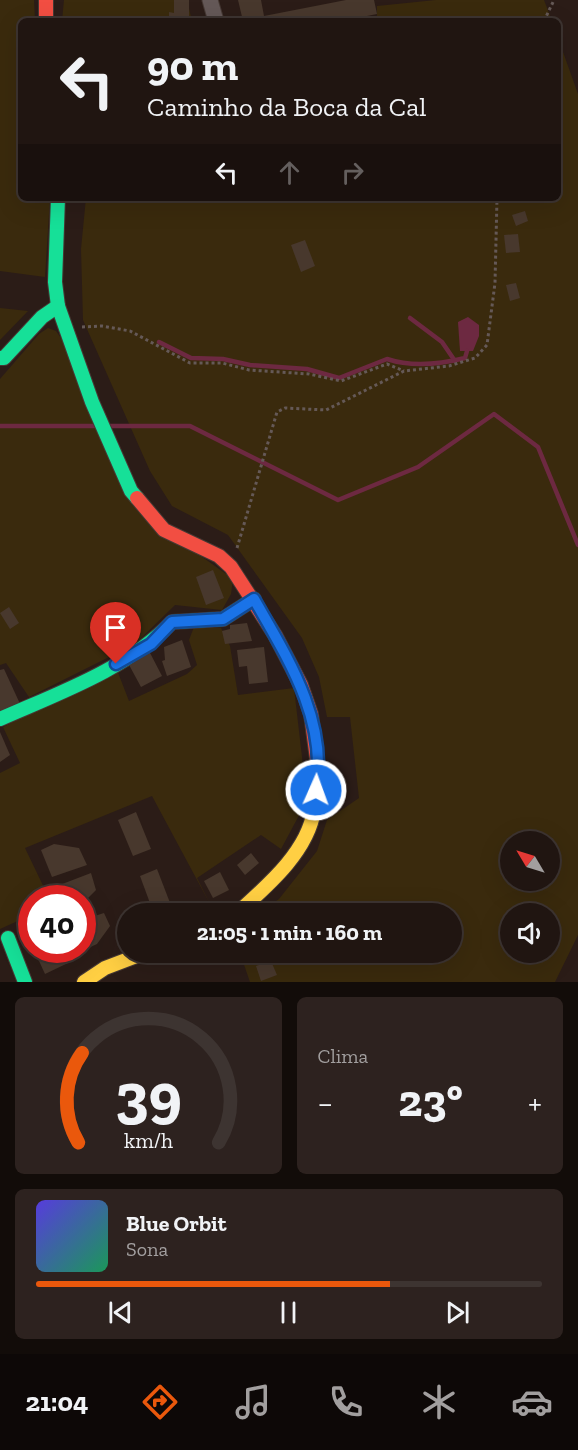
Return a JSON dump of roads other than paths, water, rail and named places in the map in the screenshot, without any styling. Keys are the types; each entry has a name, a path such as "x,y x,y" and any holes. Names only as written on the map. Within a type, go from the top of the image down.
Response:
{"street":[{"path":"46,0 46,18"},
{"path":"210,0 215,18"},
{"path":"58,201 55,282 58,306 92,402 131,491 164,530 219,556 231,567 254,599 301,685 311,714 319,774 312,823 281,873 248,903"},
{"path":"0,358 4,358 42,317 58,306"},
{"path":"0,719 75,686 151,644 172,622 223,619 254,599"},
{"path":"8,938 25,982"},
{"path":"84,982 105,968 118,963"}],"waterway":[{"path":"410,318 442,342 455,361"},
{"path":"159,342 191,358 223,359 250,365 307,369 339,378 387,359 416,364 436,363 465,358 467,351"},
{"path":"108,426 190,426 338,500 418,467 494,414 538,447 578,545"},
{"path":"0,426 96,426"}]}
